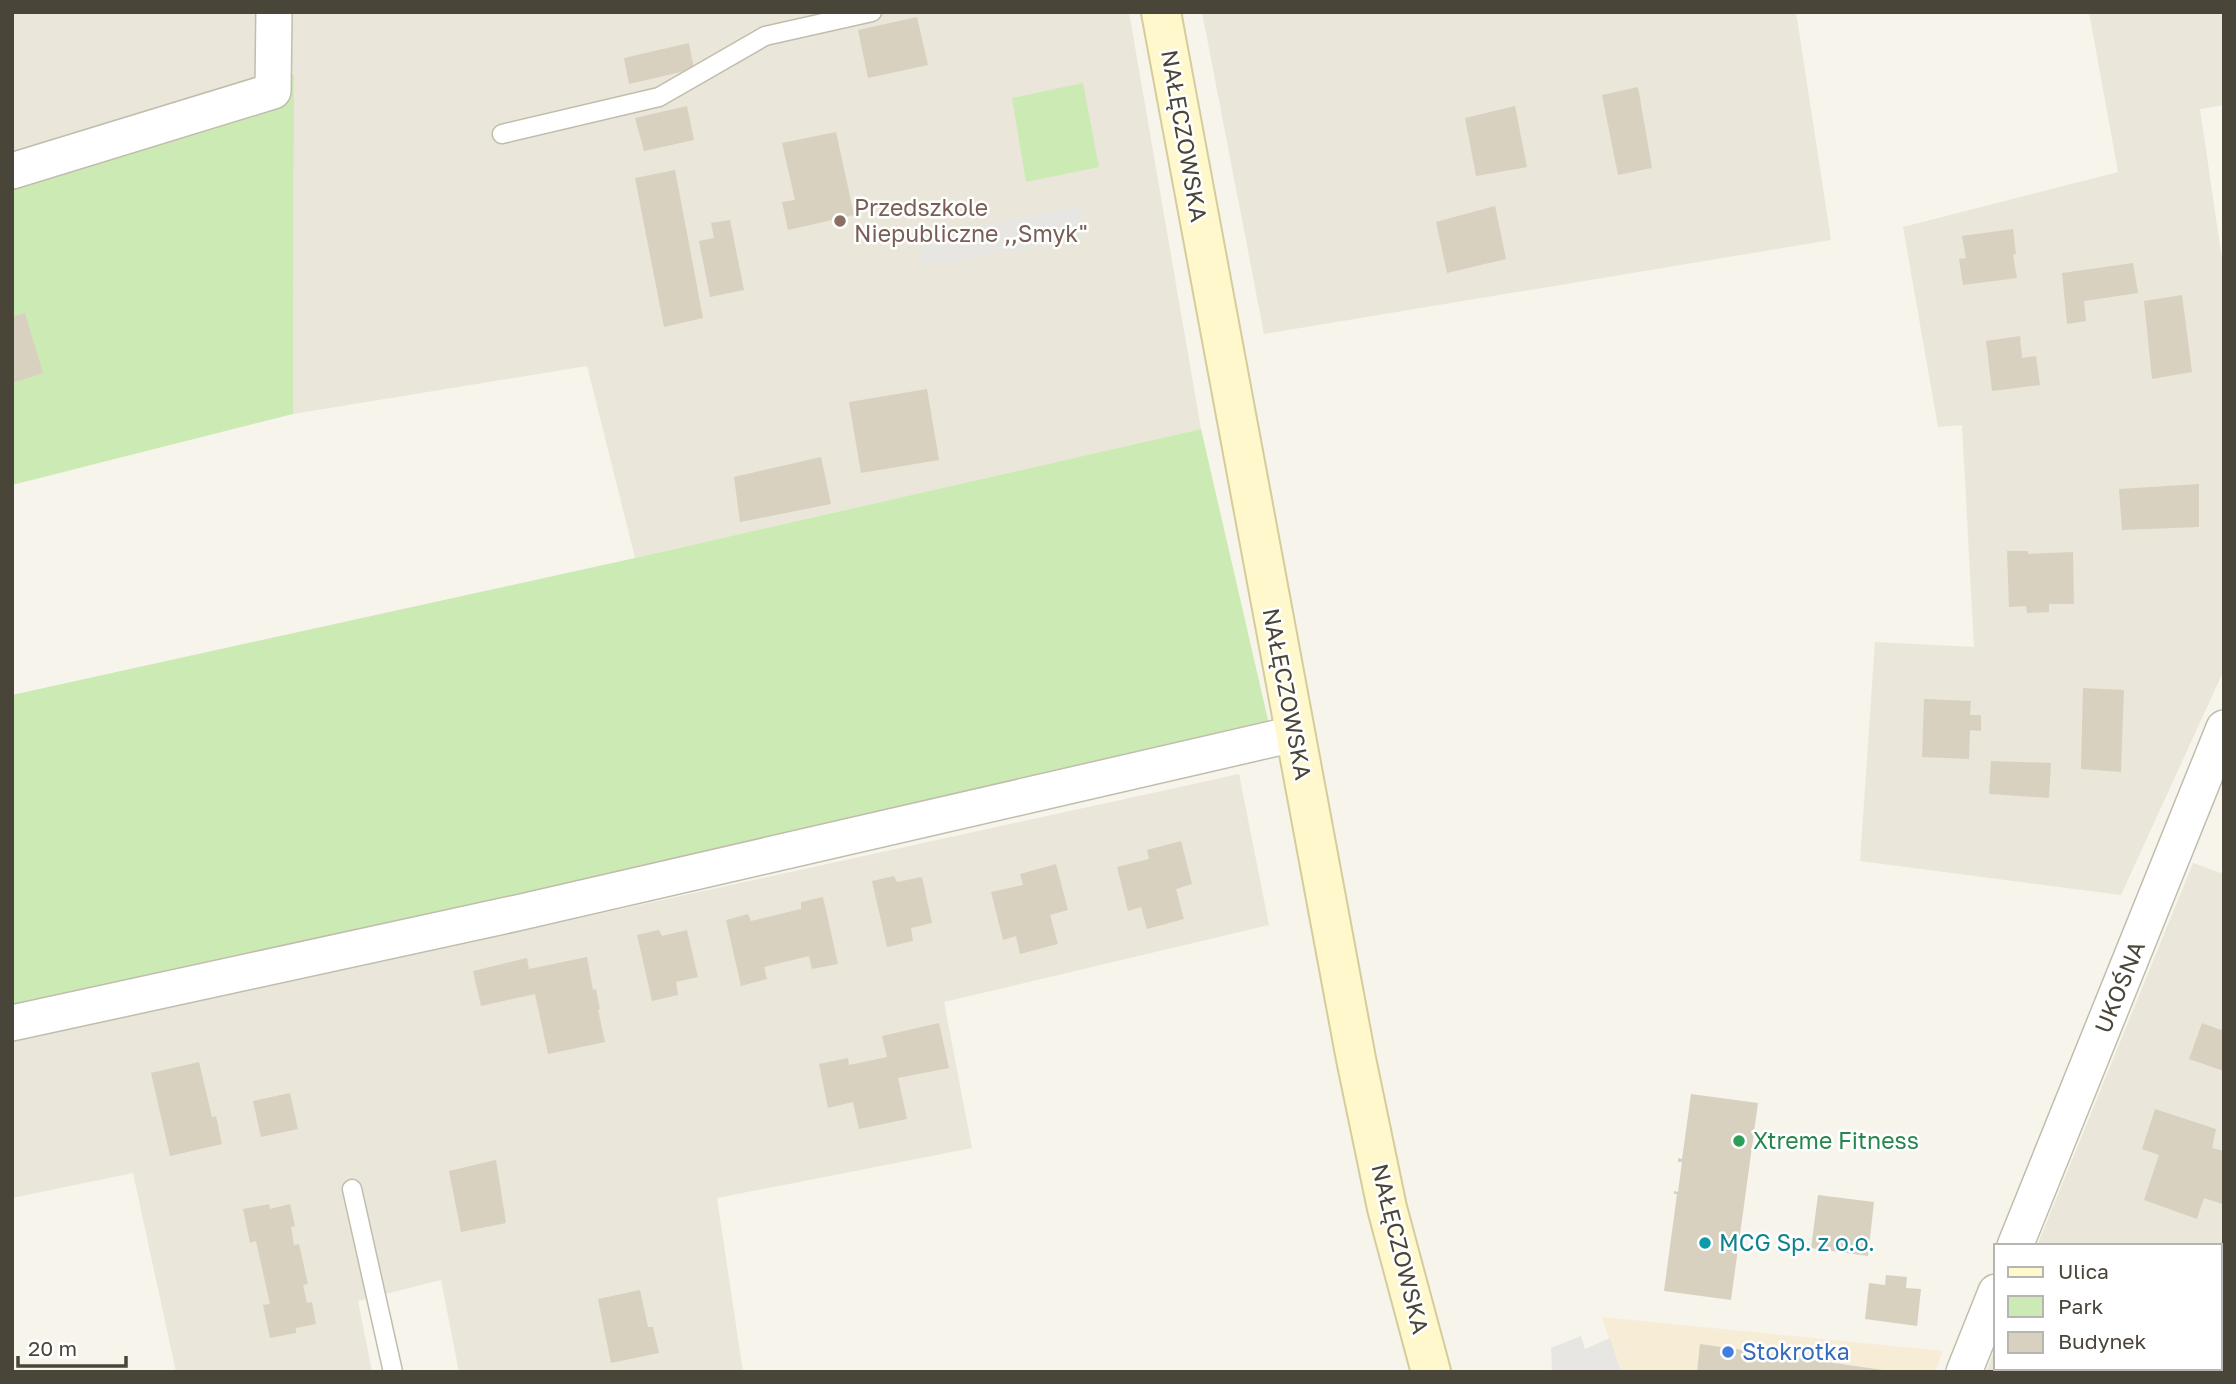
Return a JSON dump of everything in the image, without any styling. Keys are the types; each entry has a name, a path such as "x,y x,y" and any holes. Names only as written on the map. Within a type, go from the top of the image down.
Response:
{"main road":[{"name":"NAŁĘCZOWSKA","path":"1161,12 1356,1059 1387,1208 1431,1372"}],"street":[{"path":"12,171 273,91 274,12"},
{"name":"UKOŚNA","path":"2016,1244 2224,728"},
{"path":"12,1023 517,913 1294,734"},
{"path":"1964,1372 1994,1297"}],"lane":[{"path":"502,134 659,97 765,36 872,12"},
{"path":"352,1189 393,1372"}],"shaded area":[{"path":"12,12 1129,12 1201,429 635,558 587,366 293,414 294,73 12,159"},
{"path":"1202,12 1796,12 1831,240 1264,334"},
{"path":"2089,12 2224,12 2224,105 2200,109 2224,273 2224,670 2121,895 1860,861 1875,642 1974,647 1962,425 1938,427 1903,227 2118,172"},
{"path":"1080,207 1085,237 923,267 917,237"},
{"path":"1239,774 1269,925 944,1002 972,1148 717,1198 743,1372 459,1372 441,1280 358,1301 372,1372 176,1372 133,1173 12,1198 12,1042"},
{"path":"2193,863 2224,874 2224,1372 1986,1372 1994,1352 1994,1370 2222,1370 2222,1244 2038,1244"},
{"path":"1602,1317 1943,1351 1935,1372 1620,1372"},
{"path":"1581,1336 1585,1349 1610,1338 1621,1372 1552,1372 1551,1348"}],"green space":[{"path":"294,74 293,414 12,485 12,159"},
{"path":"1083,83 1099,167 1026,182 1012,98"},
{"path":"1201,429 1271,733 12,1025 12,695 635,558"}],"building":[{"path":"917,17 928,65 868,78 858,30"},
{"path":"689,43 694,69 629,84 624,58"},
{"path":"1638,87 1652,168 1618,175 1602,95"},
{"path":"687,106 694,140 644,151 635,118"},
{"path":"1515,106 1527,167 1476,176 1465,118"},
{"path":"836,132 854,215 788,230 782,202 795,200 782,143"},
{"path":"675,170 703,318 664,327 635,178"},
{"path":"1495,206 1506,259 1447,273 1436,222"},
{"path":"730,220 744,290 710,297 699,241 714,238 711,223"},
{"path":"2013,229 2016,254 2013,255 2017,278 1963,285 1959,259 1966,258 1962,236"},
{"path":"2133,263 2138,293 2084,301 2086,321 2067,324 2062,273"},
{"path":"2182,295 2192,372 2152,379 2144,301"},
{"path":"25,313 43,373 12,383 12,317"},
{"path":"2020,336 2022,358 2036,356 2040,385 1992,391 1986,341"},
{"path":"927,389 939,460 861,473 849,402"},
{"path":"821,457 831,504 740,522 734,477"},
{"path":"2199,484 2199,527 2122,530 2119,489"},
{"path":"2007,551 2028,551 2028,554 2073,552 2074,604 2049,604 2049,612 2027,613 2026,606 2009,607"},
{"path":"2083,688 2124,690 2121,772 2081,769"},
{"path":"1924,699 1971,701 1970,715 1981,715 1981,731 1970,730 1969,759 1922,757"},
{"path":"1991,761 2051,763 2049,798 1989,794"},
{"path":"1181,841 1192,884 1176,889 1184,919 1147,929 1141,907 1128,911 1117,867 1149,859 1147,850"},
{"path":"1056,864 1068,910 1050,915 1058,944 1020,954 1016,936 1003,940 991,892 1023,885 1020,874"},
{"path":"894,876 897,882 922,877 932,923 911,928 913,941 887,947 872,881"},
{"path":"823,897 838,964 812,969 809,956 764,967 767,979 741,986 726,920 748,914 751,921 801,909 801,902"},
{"path":"659,930 662,936 687,930 698,977 676,982 678,995 652,1001 637,935"},
{"path":"587,957 593,990 596,989 605,1042 548,1054 535,994 481,1006 473,971 527,958 529,969"},
{"path":"939,1023 949,1068 898,1078 907,1119 859,1129 853,1102 828,1108 819,1064 848,1058 849,1065 887,1057 882,1036"},
{"path":"2202,1023 2221,1030 2224,1023 2224,1071 2189,1059"},
{"path":"199,1062 212,1117 216,1116 222,1144 170,1156 151,1073"},
{"path":"290,1093 298,1129 261,1137 253,1101"},
{"name":"MCG Sp. z o.o.","path":"1691,1094 1758,1103 1731,1300 1664,1291 1677,1194 1674,1194 1674,1191 1678,1192 1682,1162 1678,1162 1678,1158 1682,1159"},
{"path":"2155,1109 2216,1129 2212,1148 2224,1151 2224,1199 2222,1204 2204,1198 2197,1219 2144,1200 2159,1155 2142,1149"},
{"path":"496,1160 506,1223 461,1232 449,1171"},
{"path":"1818,1195 1874,1202 1868,1256 1811,1248"},
{"path":"269,1204 270,1209 290,1204 295,1226 291,1227 294,1245 299,1244 308,1284 303,1285 307,1303 312,1302 316,1324 296,1328 296,1333 270,1338 263,1305 270,1304 256,1241 250,1243 243,1209"},
{"path":"1886,1275 1907,1277 1906,1288 1921,1289 1917,1326 1865,1319 1869,1283 1885,1285"},
{"path":"640,1290 648,1327 653,1327 659,1353 611,1363 598,1299"},
{"name":"Stokrotka","path":"1700,1344 1883,1370 1883,1372 1697,1372"},
{"path":"2153,1370 2206,1370 2205,1372 2152,1372"}],"place":[{"name":"Przedszkole Niepubliczne ,,Smyk\"","path":"840,221"},
{"name":"Xtreme Fitness","path":"1739,1141"},
{"name":"MCG Sp. z o.o.","path":"1705,1243"},
{"name":"Stokrotka","path":"1728,1352"}]}
